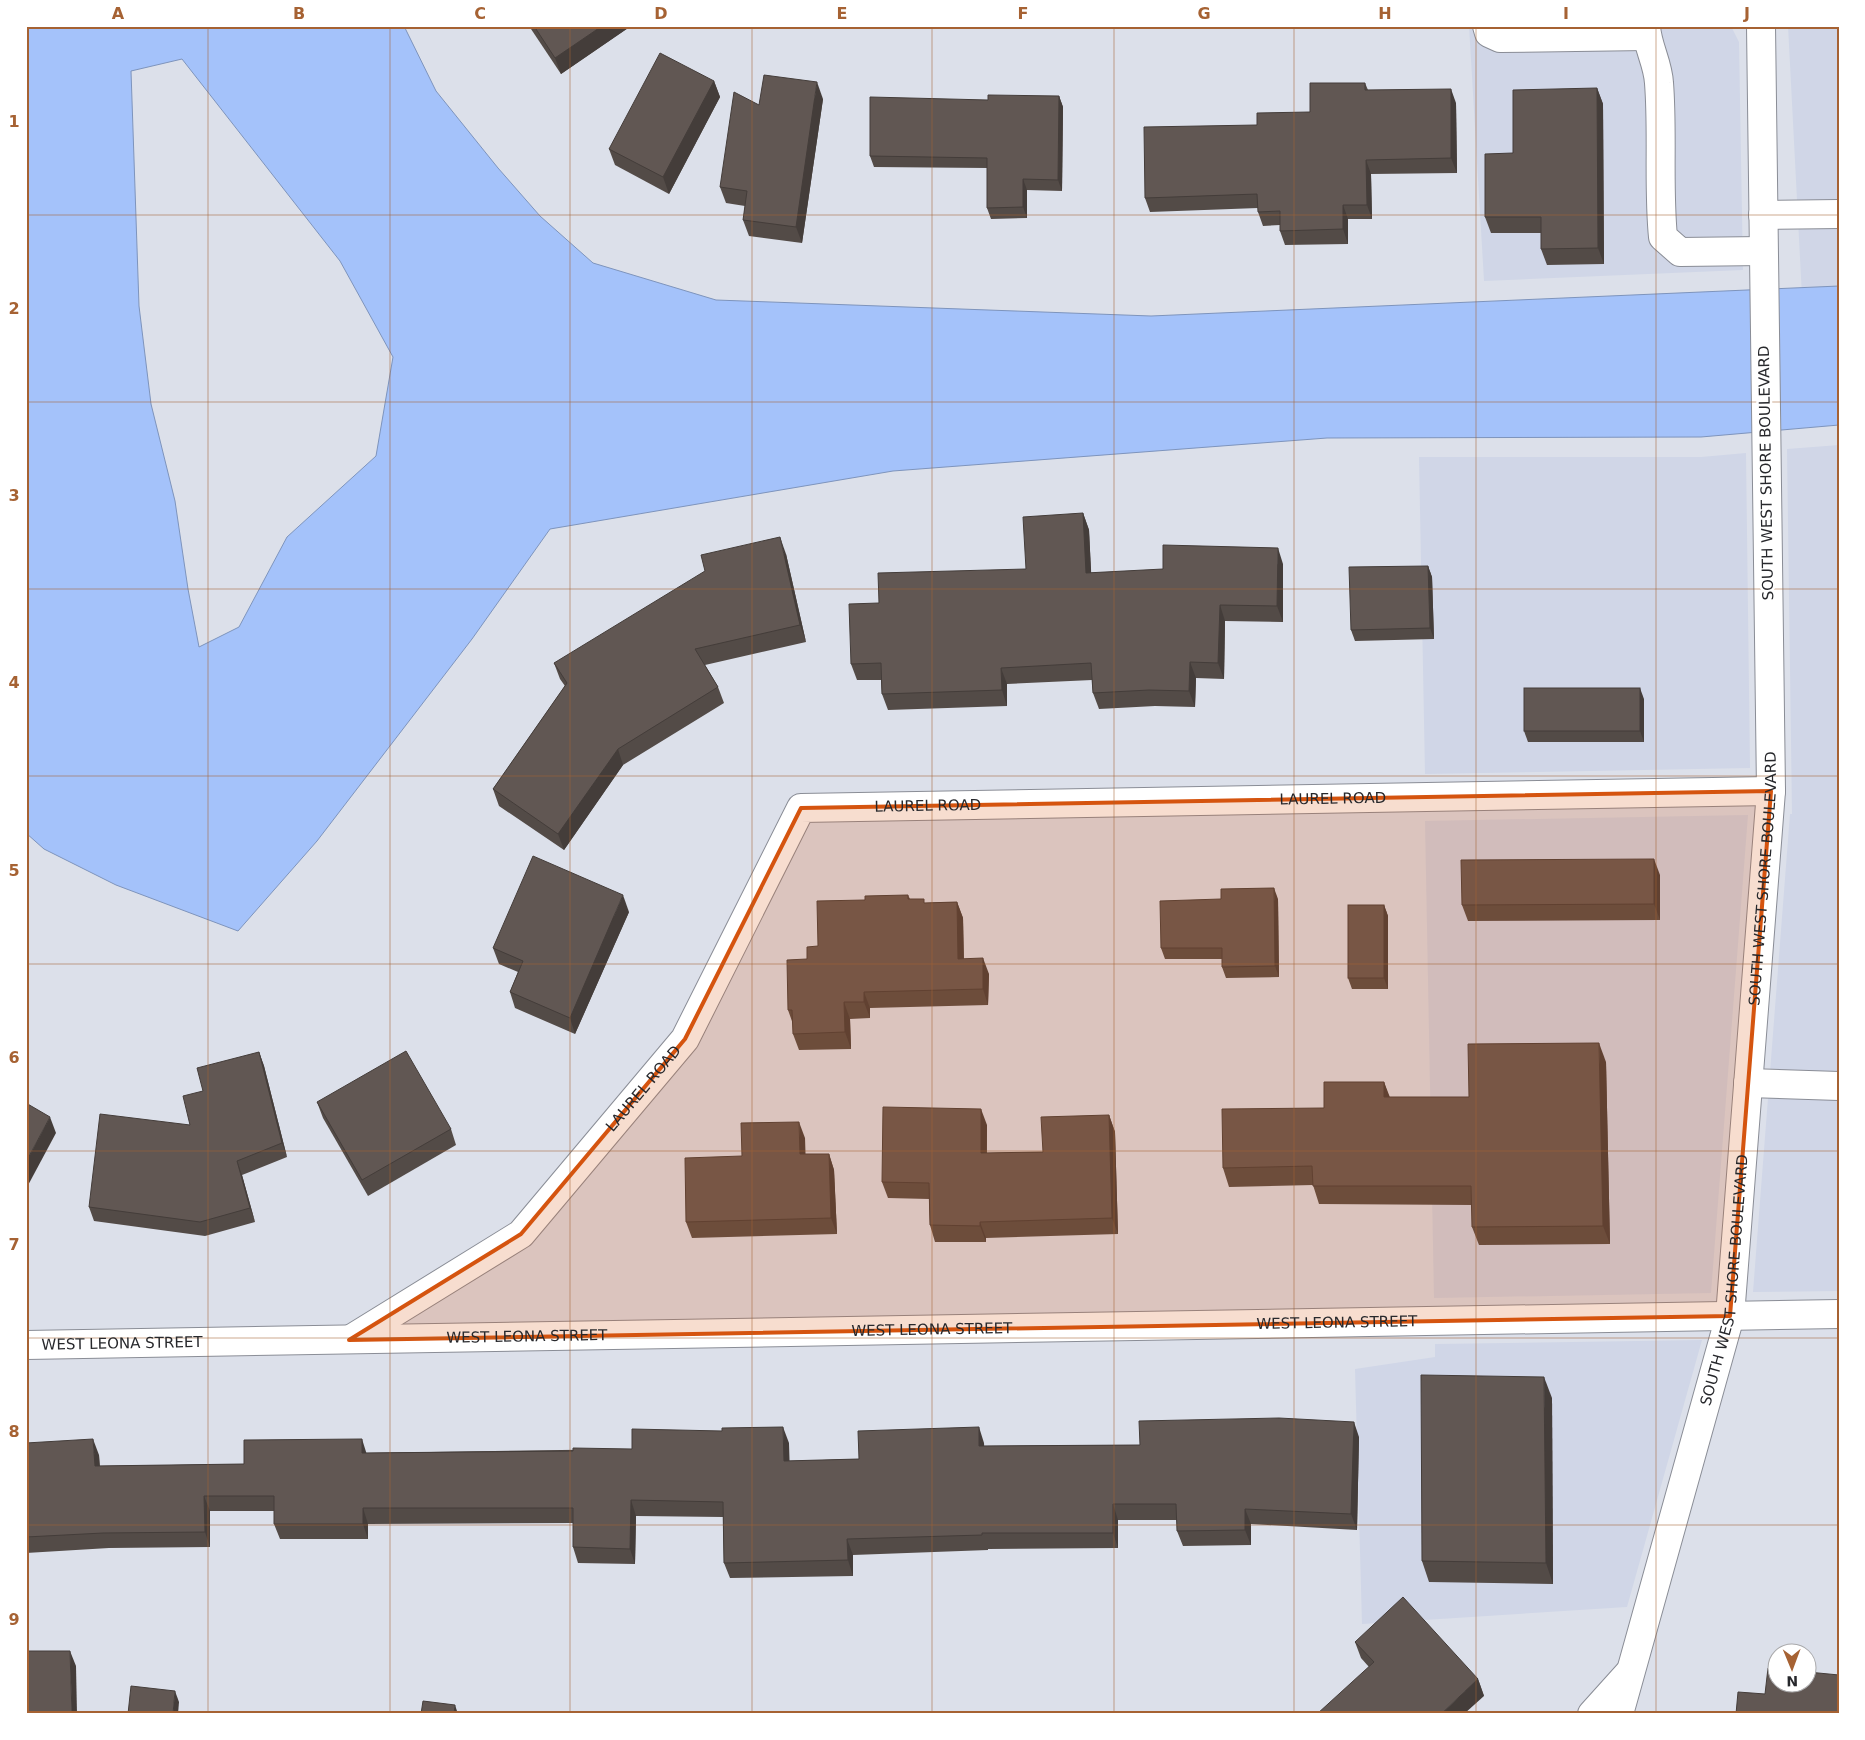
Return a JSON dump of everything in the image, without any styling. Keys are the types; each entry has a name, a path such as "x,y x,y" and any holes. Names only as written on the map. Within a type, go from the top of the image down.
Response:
{"street":[{"path":"1487,26 1490,32 1500,38 1552,32 1646,31 1659,81 1660,208 1663,237 1680,252 1764,251"},
{"name":"SOUTH WEST SHORE BOULEVARD","path":"1619,1714 1730,1316 1771,791 1760,26"},
{"path":"1763,215 1839,214"},
{"name":"LAUREL ROAD","path":"350,1340 520,1234 527,1227 685,1039 801,808 1771,791"},
{"path":"1748,1083 1839,1086"},
{"name":"WEST LEONA STREET","path":"26,1345 1839,1314"},
{"path":"1592,1714 1632,1669"}],"highlighted area":[{"path":"1771,791 1730,1316 349,1340 521,1234 685,1039 801,808"}],"shaded area":[{"path":"1469,26 1731,26 1739,42 1743,270 1484,281"},
{"path":"1788,26 1839,26 1839,297 1802,297"},
{"path":"1839,445 1839,1291 1753,1292 1790,814 1792,814 1787,449"},
{"path":"1746,453 1750,768 1425,774 1419,457 1701,457"},
{"path":"1748,815 1711,1293 1434,1298 1425,821"},
{"path":"1702,1340 1627,1607 1362,1624 1355,1369 1435,1357 1435,1344"}],"water":[{"path":"26,26 404,26 436,91 498,168 540,216 593,263 716,300 1151,316 1839,286 1839,425 1701,437 1327,438 893,471 550,529 472,639 317,841 238,931 116,885 44,849 26,833","holes":["182,59 340,261 393,357 376,456 287,537 239,627 199,647 175,501 151,404 139,306 131,71"]}],"building":[{"path":"534,26 602,26 555,58"},
{"path":"660,53 714,81 663,177 609,149"},
{"path":"764,75 817,82 796,227 743,220 747,191 720,187 734,92 759,105"},
{"path":"1310,83 1365,83 1365,90 1451,89 1451,158 1366,160 1367,205 1343,205 1343,229 1280,231 1280,211 1258,212 1257,194 1145,198 1144,127 1257,125 1257,113 1310,112"},
{"path":"1597,88 1598,248 1541,249 1541,217 1485,217 1485,154 1513,153 1513,90"},
{"path":"988,95 1059,96 1058,180 1023,179 1023,207 987,208 987,158 870,156 870,97 988,100"},
{"path":"1083,513 1086,573 1163,569 1163,545 1278,548 1277,606 1220,605 1218,663 1190,662 1189,691 1149,690 1093,693 1091,663 1001,668 1002,690 882,694 881,663 851,664 849,604 879,603 878,573 1026,569 1023,517"},
{"path":"780,537 800,625 695,649 718,687 618,749 558,834 493,789 567,683 554,663 705,571 701,555"},
{"path":"1428,566 1430,628 1351,630 1349,567"},
{"path":"1524,688 1640,688 1640,731 1524,731"},
{"path":"533,856 623,895 570,1018 510,992 523,961 493,948"},
{"path":"1654,859 1654,904 1462,905 1461,860"},
{"path":"1274,888 1275,966 1222,967 1222,948 1161,948 1160,901 1221,899 1221,889"},
{"path":"908,895 908,899 924,899 924,903 957,902 958,959 983,958 983,989 864,992 864,1002 844,1002 845,1032 793,1034 792,1010 788,1010 787,960 807,959 807,947 818,946 817,901 865,900 865,896"},
{"path":"1348,905 1384,905 1384,978 1348,978"},
{"path":"1599,1043 1603,1226 1472,1227 1471,1186 1313,1186 1312,1166 1223,1168 1222,1109 1324,1108 1324,1082 1384,1082 1384,1097 1469,1097 1468,1044"},
{"path":"406,1051 451,1129 362,1180 317,1102"},
{"path":"259,1052 282,1143 237,1161 250,1208 200,1222 89,1207 100,1114 190,1125 183,1096 203,1091 197,1068"},
{"path":"26,1103 50,1117 26,1162"},
{"path":"883,1107 981,1109 981,1153 1043,1152 1041,1117 1109,1115 1112,1218 980,1222 980,1226 930,1225 929,1183 882,1182"},
{"path":"799,1122 800,1154 829,1154 831,1218 686,1222 685,1158 742,1156 741,1123"},
{"path":"1421,1375 1544,1377 1546,1563 1422,1561"},
{"path":"1279,1418 1354,1422 1351,1514 1245,1509 1245,1530 1177,1531 1176,1504 1113,1504 1113,1533 982,1533 982,1535 847,1539 848,1560 724,1563 723,1502 631,1500 630,1549 573,1547 573,1508 363,1508 363,1524 274,1524 274,1496 204,1496 205,1532 103,1533 26,1537 26,1443 93,1439 95,1466 244,1464 244,1440 362,1439 362,1453 573,1451 573,1448 632,1449 632,1429 722,1431 722,1428 783,1427 784,1461 859,1459 858,1431 979,1427 979,1446 1140,1445 1139,1421"},
{"path":"1403,1597 1478,1679 1441,1714 1317,1714 1374,1662 1355,1642"},
{"path":"26,1651 70,1651 72,1714 26,1714"},
{"path":"1768,1668 1768,1692 1818,1692 1818,1673 1839,1675 1839,1714 1736,1714 1738,1692 1765,1694"},
{"path":"131,1686 175,1691 173,1714 128,1714"},
{"path":"423,1701 455,1705 454,1714 421,1714"}]}
